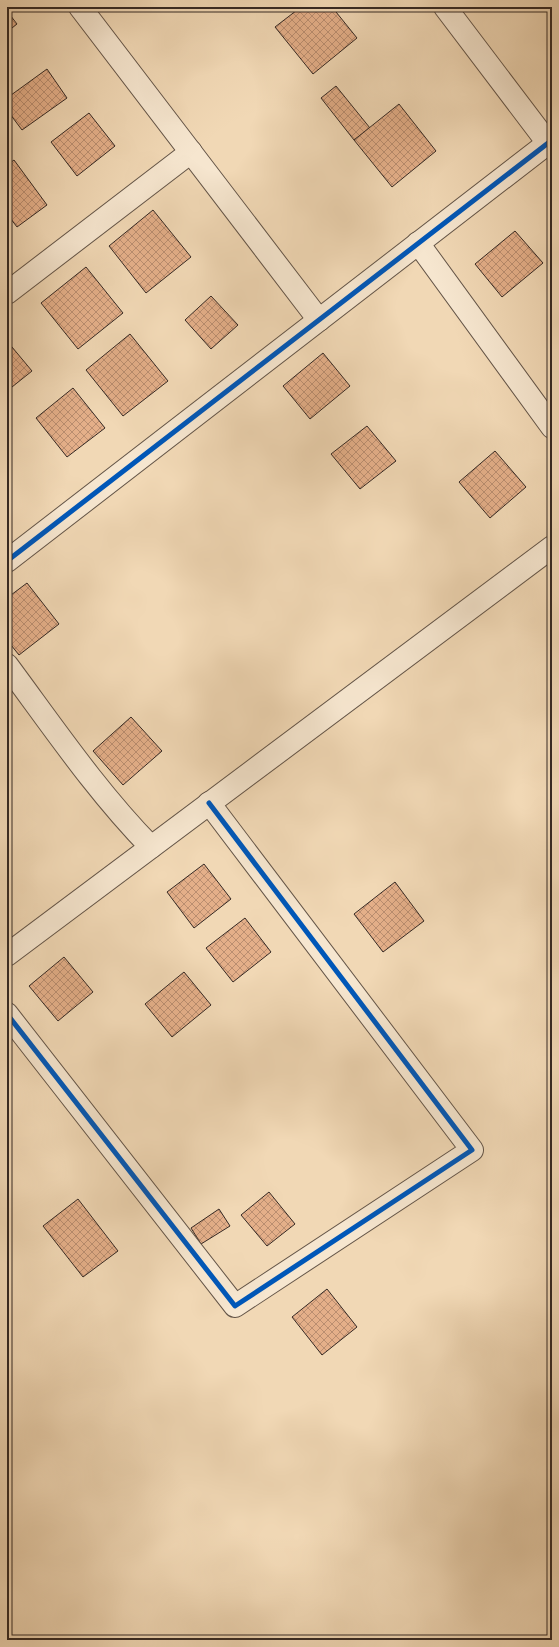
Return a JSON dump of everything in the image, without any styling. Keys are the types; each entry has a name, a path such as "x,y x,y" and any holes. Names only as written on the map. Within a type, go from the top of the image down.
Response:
{"street":[{"path":"80,7 319,320"},
{"path":"7,561 550,141 445,7"},
{"path":"7,293 191,152"},
{"path":"418,243 552,427"},
{"path":"7,955 552,547"},
{"path":"7,665 76,758 129,824 151,847"},
{"path":"7,1014 235,1306 472,1150 209,803"}],"building":[{"path":"301,7 332,7 357,38 313,74 275,27"},
{"path":"7,11 17,24 7,32"},
{"path":"47,69 67,98 22,130 7,110 7,98"},
{"path":"336,86 370,128 354,140 321,98"},
{"path":"399,104 436,151 392,187 354,140"},
{"path":"89,113 115,146 77,176 51,142"},
{"path":"14,160 47,205 17,227 7,214 7,165"},
{"path":"153,210 191,257 146,293 109,246"},
{"path":"515,231 543,263 502,297 475,264"},
{"path":"86,267 123,313 78,349 41,303"},
{"path":"211,296 238,325 211,349 185,320"},
{"path":"130,334 168,381 123,416 86,370"},
{"path":"7,341 32,371 7,391"},
{"path":"323,353 350,386 310,419 283,386"},
{"path":"73,388 105,428 67,457 36,418"},
{"path":"367,426 396,461 360,489 331,454"},
{"path":"495,451 526,487 490,518 459,482"},
{"path":"27,583 59,624 19,655 7,640 7,598"},
{"path":"131,717 162,751 123,785 93,751"},
{"path":"204,864 231,899 194,928 167,892"},
{"path":"395,882 424,921 383,952 354,914"},
{"path":"245,918 271,952 233,982 206,948"},
{"path":"64,957 93,992 58,1021 29,986"},
{"path":"184,972 211,1005 172,1037 145,1004"},
{"path":"269,1192 295,1224 267,1246 241,1215"},
{"path":"78,1199 118,1251 83,1277 43,1226"},
{"path":"219,1209 230,1226 201,1244 191,1228"},
{"path":"327,1289 357,1327 322,1355 292,1317"}],"cycle path":[{"path":"7,561 552,140"},
{"path":"7,1014 235,1306 472,1150 209,803"}]}
